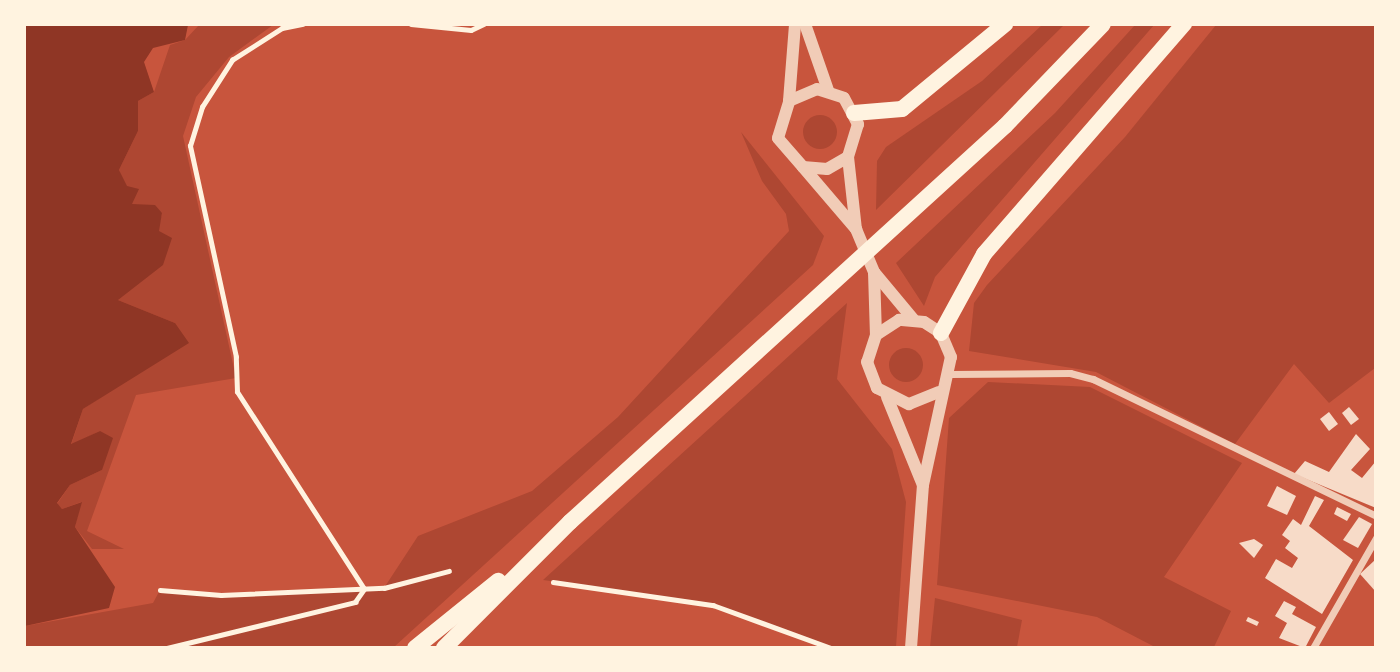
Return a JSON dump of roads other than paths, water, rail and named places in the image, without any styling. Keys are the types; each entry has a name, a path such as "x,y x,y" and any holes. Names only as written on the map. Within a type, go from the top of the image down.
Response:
{"main road":[{"path":"854,113 902,109 1005,24"},
{"path":"415,648 570,522 891,233 1103,24"},
{"path":"941,333 965,279 984,254 1184,24"},
{"path":"444,648 570,522"}],"street":[{"path":"795,24 789,101 778,138 856,229"},
{"path":"803,167 827,169 848,156 858,136 854,113 828,90 805,24"},
{"path":"789,101 807,90 828,90"},
{"path":"848,156 856,229 874,272 913,319 941,333 951,357 950,374 939,392 923,485 911,648"},
{"path":"874,272 876,335 867,362 887,397 923,485"},
{"path":"876,335 913,319"},
{"path":"950,374 1070,373 1093,379 1376,516"},
{"path":"887,397 909,404 939,392"},
{"path":"1313,648 1376,538"}]}
